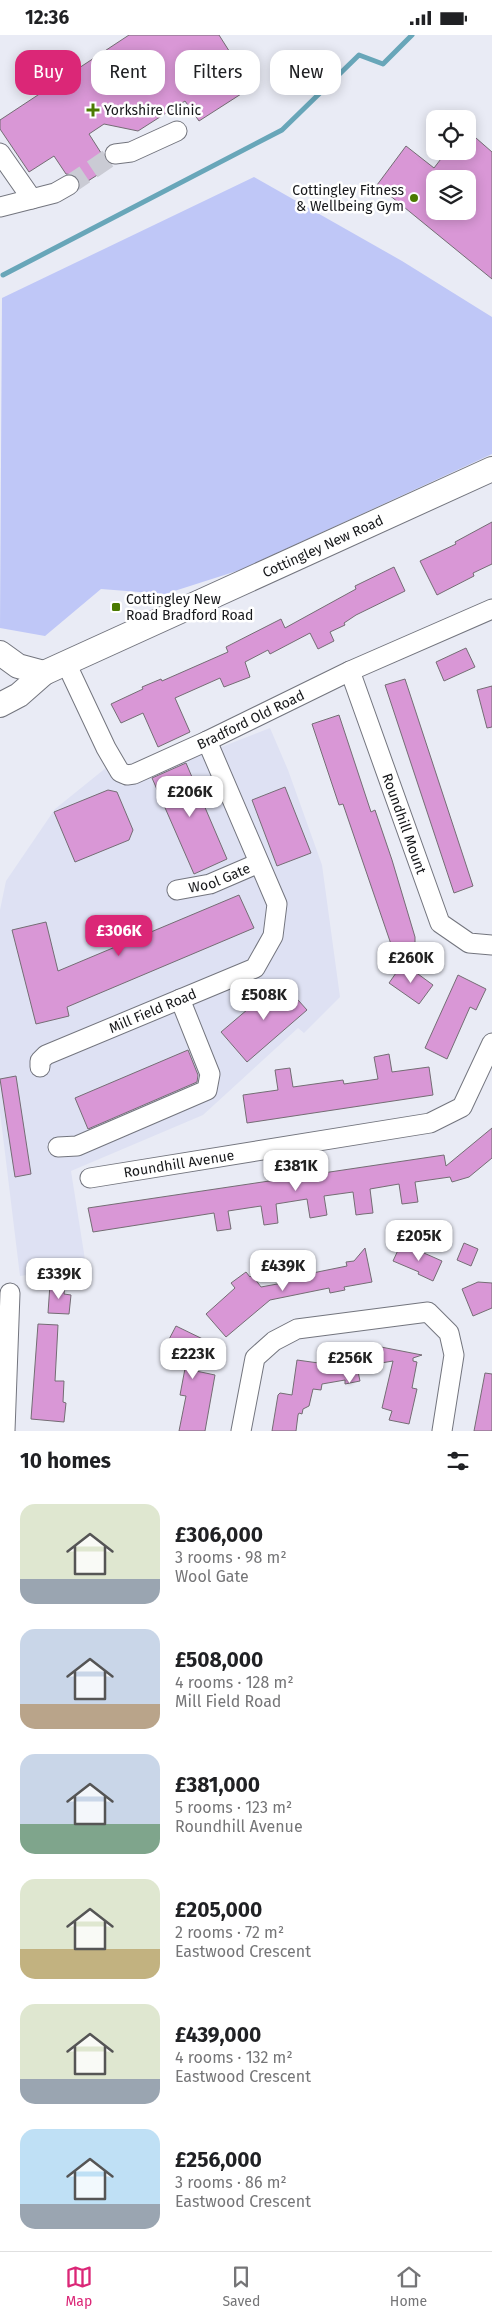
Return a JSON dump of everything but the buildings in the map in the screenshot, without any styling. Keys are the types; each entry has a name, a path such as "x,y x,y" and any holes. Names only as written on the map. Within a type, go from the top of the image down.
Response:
{"main road":[{"name":"Cottingley New Road","path":"0,705 19,695 44,673 492,469"},
{"path":"6,664 44,673"}],"street":[{"path":"115,154 131,152 176,131"},
{"path":"0,153 32,199"},
{"path":"0,207 55,193 69,185"},
{"name":"Bradford Old Road","path":"66,663 106,748 120,772 127,775 208,741 350,671 492,609"},
{"name":"Roundhill Mount","path":"350,671 440,923 469,943 492,945"},
{"name":"Mill Field Road","path":"40,1067 40,1061 46,1055 255,968 273,936 276,904 208,741"},
{"name":"Wool Gate","path":"177,890 210,884 259,863"},
{"path":"58,1147 77,1146 207,1090 210,1074 180,999"},
{"name":"Roundhill Avenue","path":"90,1178 430,1123 462,1107 492,1043"},
{"path":"5,1431 10,1293"},
{"path":"241,1431 255,1358 274,1341 297,1329 428,1312 449,1333 454,1355 442,1431"}],"shaded area":[{"path":"254,177 402,261 492,317 492,454 240,570 165,594 101,589 45,636 0,628 2,298"},
{"path":"270,728 288,770 322,865 340,997 304,1033 298,1028 203,1115 71,1171 86,1266 20,1276 0,1112 0,910 6,881 55,809 107,767 122,786"}],"waterway":[{"path":"3,275 282,130 359,55 383,64 412,35"}],"tunnel":[{"path":"69,185 115,154"}],"place":[{"name":"Yorkshire Clinic","path":"93,110"},
{"name":"Cottingley Fitness & Wellbeing Gym","path":"414,198"},
{"name":"Cottingley New Road Bradford Road","path":"116,607"}]}
